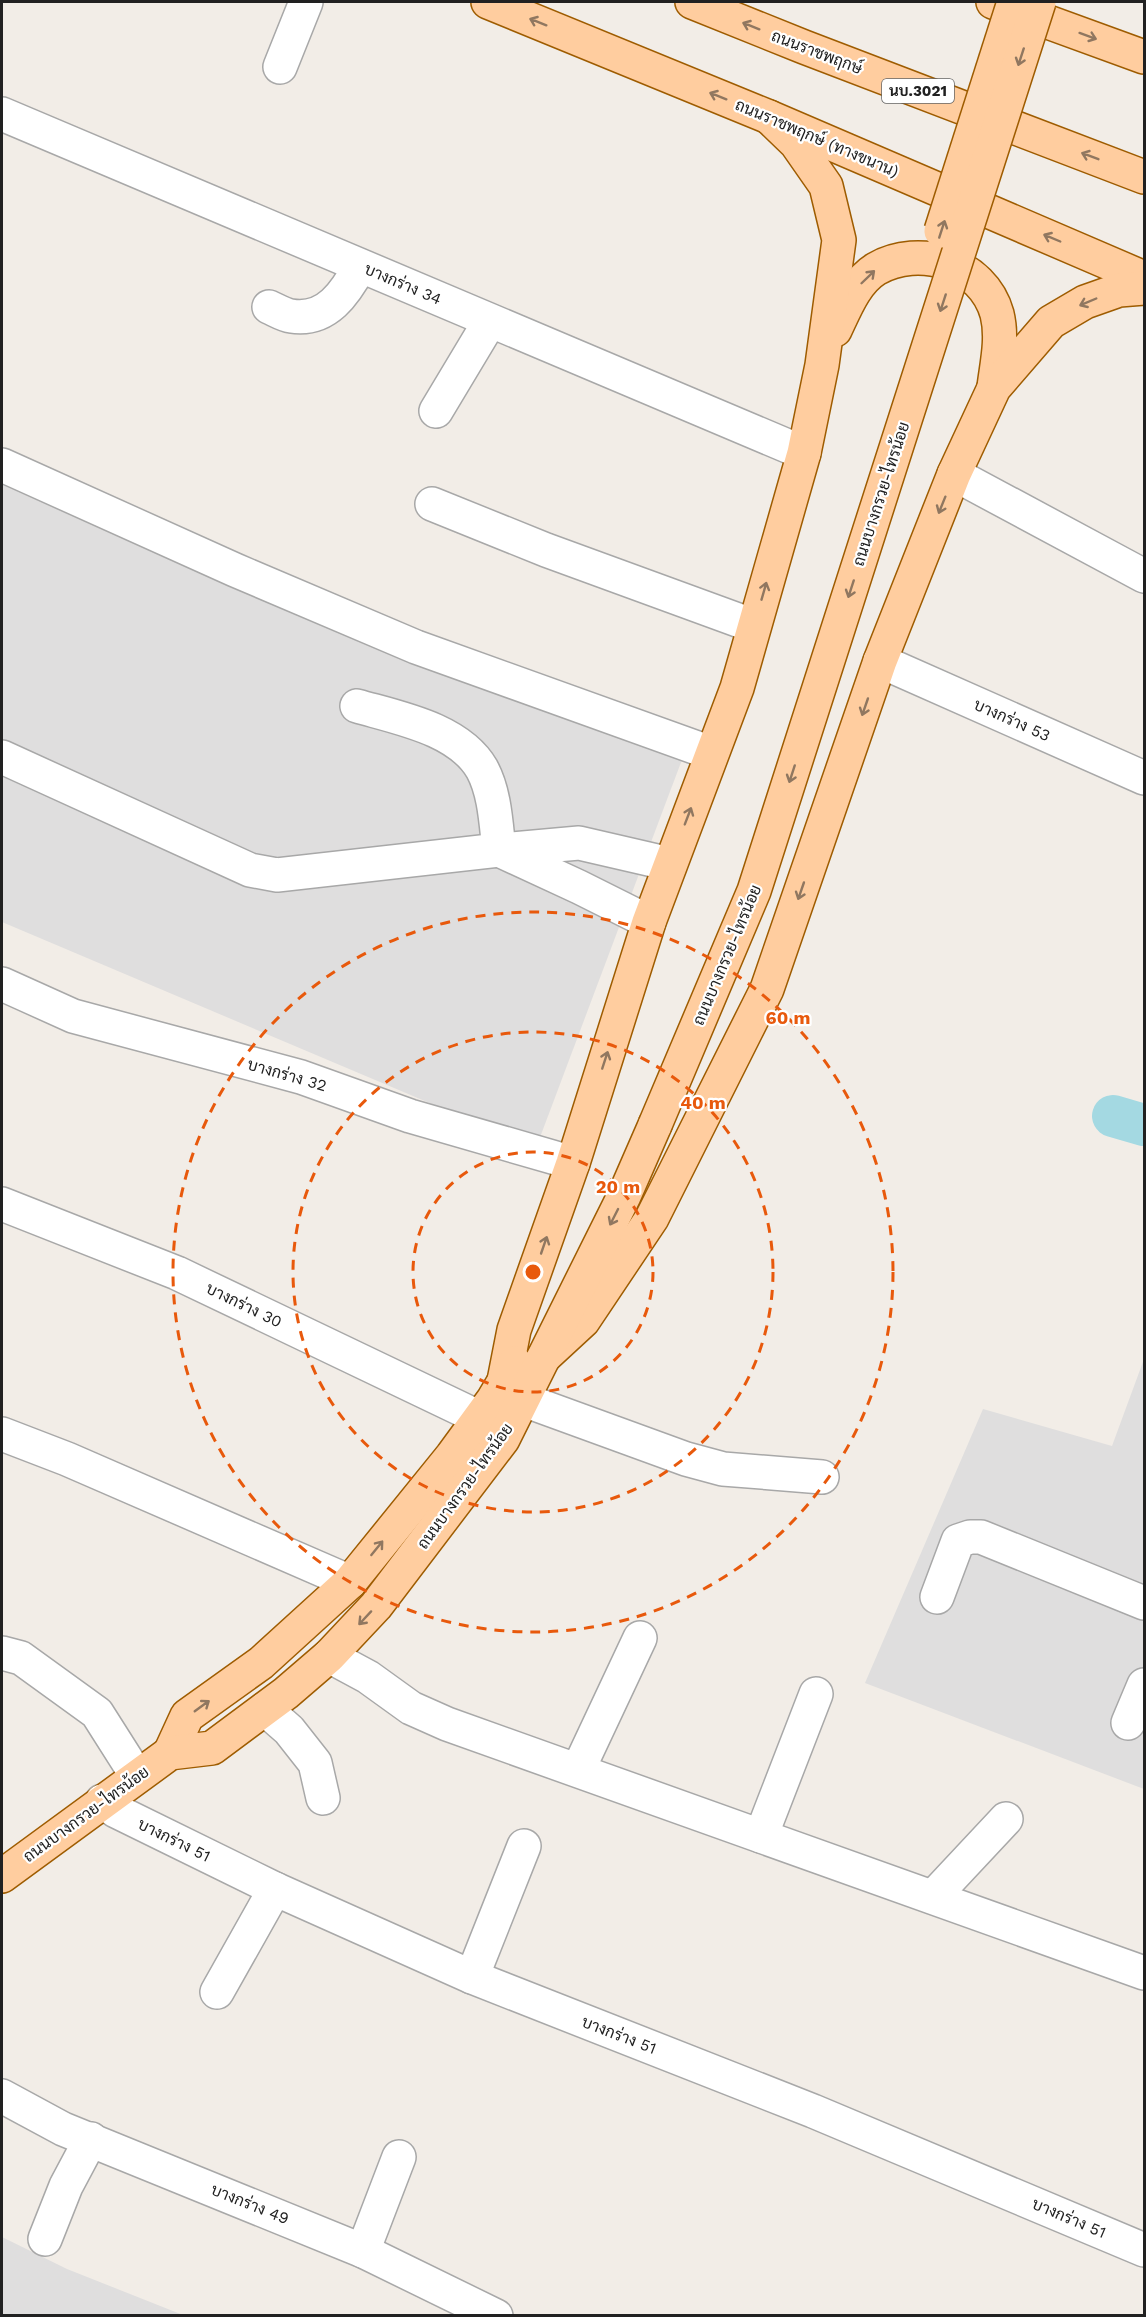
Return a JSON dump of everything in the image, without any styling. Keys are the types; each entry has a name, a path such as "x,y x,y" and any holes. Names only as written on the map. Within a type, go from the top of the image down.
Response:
{"main road":[{"name":"ถนนราชพฤกษ์ (ทางขนาน)","path":"488,2 769,117 1144,278"},
{"name":"ถนนราชพฤกษ์","path":"692,2 1144,177"},
{"path":"993,2 1144,57"},
{"name":"ถนนบางกรวย-ไทรน้อย","path":"170,1753 187,1716 261,1663 350,1582 480,1418 514,1391 544,1357 624,1196 646,1121 735,884 1014,2"},
{"name":"ถนนบางกรวย-ไทรน้อย","path":"2,1876 170,1753 212,1748 266,1709 329,1656 376,1606 503,1439 514,1391 533,1333 646,1121 754,891 1039,2"},
{"path":"514,1391 514,1330 573,1163 649,922 737,688 804,453 822,365 839,240 826,186 796,143 769,117"},
{"path":"822,365 846,306 856,289 876,270 912,257 947,261 971,275 983,287 996,312 1001,339 994,388"},
{"path":"544,1357 583,1321 652,1218 767,989 880,661 954,474 994,388 1051,322 1085,302 1119,290 1144,288"}],"street":[{"path":"280,67 306,2"},
{"name":"บางกร่าง 34","path":"2,114 804,453"},
{"path":"269,307 292,316 314,314 333,306 348,288 360,266"},
{"path":"436,411 490,321"},
{"path":"2,465 235,570 416,647 711,753"},
{"path":"954,474 1144,576"},
{"path":"432,504 546,550 754,626"},
{"name":"บางกร่าง 53","path":"880,661 1144,778"},
{"path":"357,706 413,722 462,746 482,769 494,804 499,850"},
{"path":"2,758 226,861 277,875 579,843 670,864"},
{"path":"499,850 570,882 649,922"},
{"name":"บางกร่าง 32","path":"2,984 73,1016 301,1077 410,1116 573,1163"},
{"name":"บางกร่าง 30","path":"2,1204 177,1273 480,1418"},
{"path":"514,1391 696,1462 723,1468 822,1476"},
{"path":"2,1434 67,1459 350,1582"},
{"path":"937,1598 958,1542 970,1537 981,1538 1144,1603"},
{"path":"578,1770 640,1638"},
{"path":"2,1653 21,1658 97,1713 137,1776"},
{"path":"329,1656 368,1677 411,1708 447,1724 1144,1973"},
{"path":"1128,1723 1144,1685"},
{"path":"762,1836 816,1694"},
{"path":"266,1709 289,1730 315,1763 323,1798"},
{"name":"บางกร่าง 51","path":"102,1801 132,1819 275,1889 472,1977 813,2111 1144,2250"},
{"path":"933,1897 1006,1819"},
{"path":"472,1977 524,1846"},
{"path":"217,1992 275,1889"},
{"name":"บางกร่าง 49","path":"2,2096 63,2129 363,2251 496,2316"},
{"path":"45,2239 66,2186 91,2139"},
{"path":"363,2251 399,2157"}],"shaded area":[{"path":"2,474 683,757 536,1148 2,922"},
{"path":"1144,1359 1144,1789 865,1683 983,1409 1112,1446"},
{"path":"2,2237 67,2269 183,2315 2,2315"}],"waterway":[{"path":"1113,1116 1144,1125"}]}
